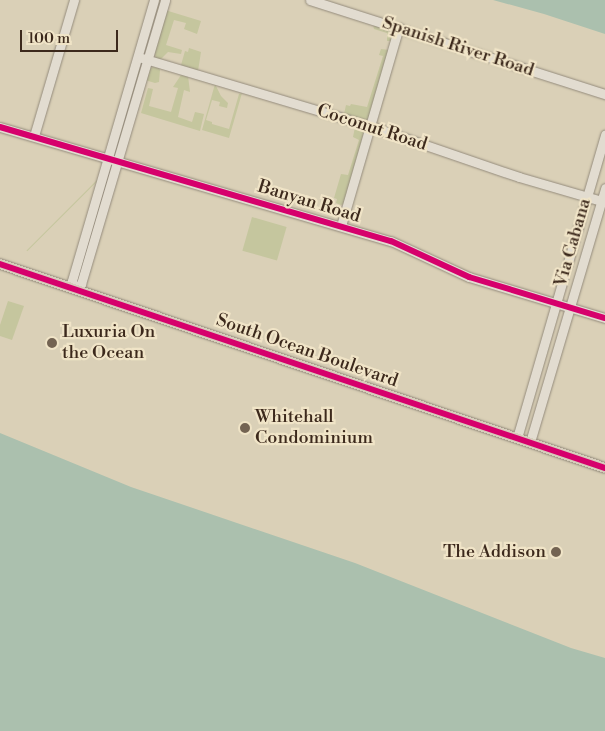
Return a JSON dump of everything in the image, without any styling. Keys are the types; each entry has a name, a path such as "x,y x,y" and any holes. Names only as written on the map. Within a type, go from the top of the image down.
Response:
{"main road":[{"name":"South Ocean Boulevard","path":"0,264 605,468"}],"street":[{"path":"34,136 74,0"},
{"path":"154,0 72,281 74,289 81,284 165,0"},
{"name":"Spanish River Road","path":"310,0 605,94"},
{"path":"341,226 399,27"},
{"name":"Coconut Road","path":"138,56 370,126 519,178 603,202"},
{"name":"Banyan Road","path":"0,126 341,226 405,247 469,277 605,318"},
{"name":"Via Cabana","path":"517,438 605,135"},
{"name":"Via Cabana","path":"530,442 603,202 605,188"}],"green space":[{"path":"165,10 201,21 197,34 184,29 186,23 174,20 166,45 182,50 181,54 168,52 160,60 156,58 154,51"},
{"path":"373,25 391,30 391,41 387,41 387,33 374,29"},
{"path":"189,48 201,52 198,71 181,65 185,51 188,52"},
{"path":"381,49 389,50 369,118 365,121 344,114 346,105 367,107 383,56 379,55"},
{"path":"153,67 160,70 159,82 155,83 145,80 148,70"},
{"path":"138,69 140,70 115,151 115,150"},
{"path":"181,75 188,76 190,92 184,90 178,117 192,122 195,112 204,114 200,131 141,113 148,88 153,89 149,106 171,112 178,88 173,87"},
{"path":"215,84 221,96 228,103 227,108 219,106 220,102 212,100 206,120 212,122 212,124 229,129 239,94 242,93 229,138 202,130"},
{"path":"355,127 364,132 344,204 341,205 336,203 337,199 334,198 341,174 348,175 359,140 353,137"},
{"path":"110,167 111,168 27,251"},
{"path":"252,217 287,227 277,261 242,251"},
{"path":"8,301 24,306 12,340 0,336 0,325"}],"shaded area":[{"path":"493,0 605,0 605,34 544,14"},
{"path":"0,433 131,487 355,563 571,648 605,658 605,731 0,731"}],"cycle path":[{"path":"0,127 391,241 469,277 605,318"},
{"path":"0,264 605,468"}],"place":[{"name":"Luxuria On the Ocean","path":"52,343"},
{"name":"Whitehall Condominium","path":"245,428"},
{"name":"The Addison","path":"556,552"}]}
